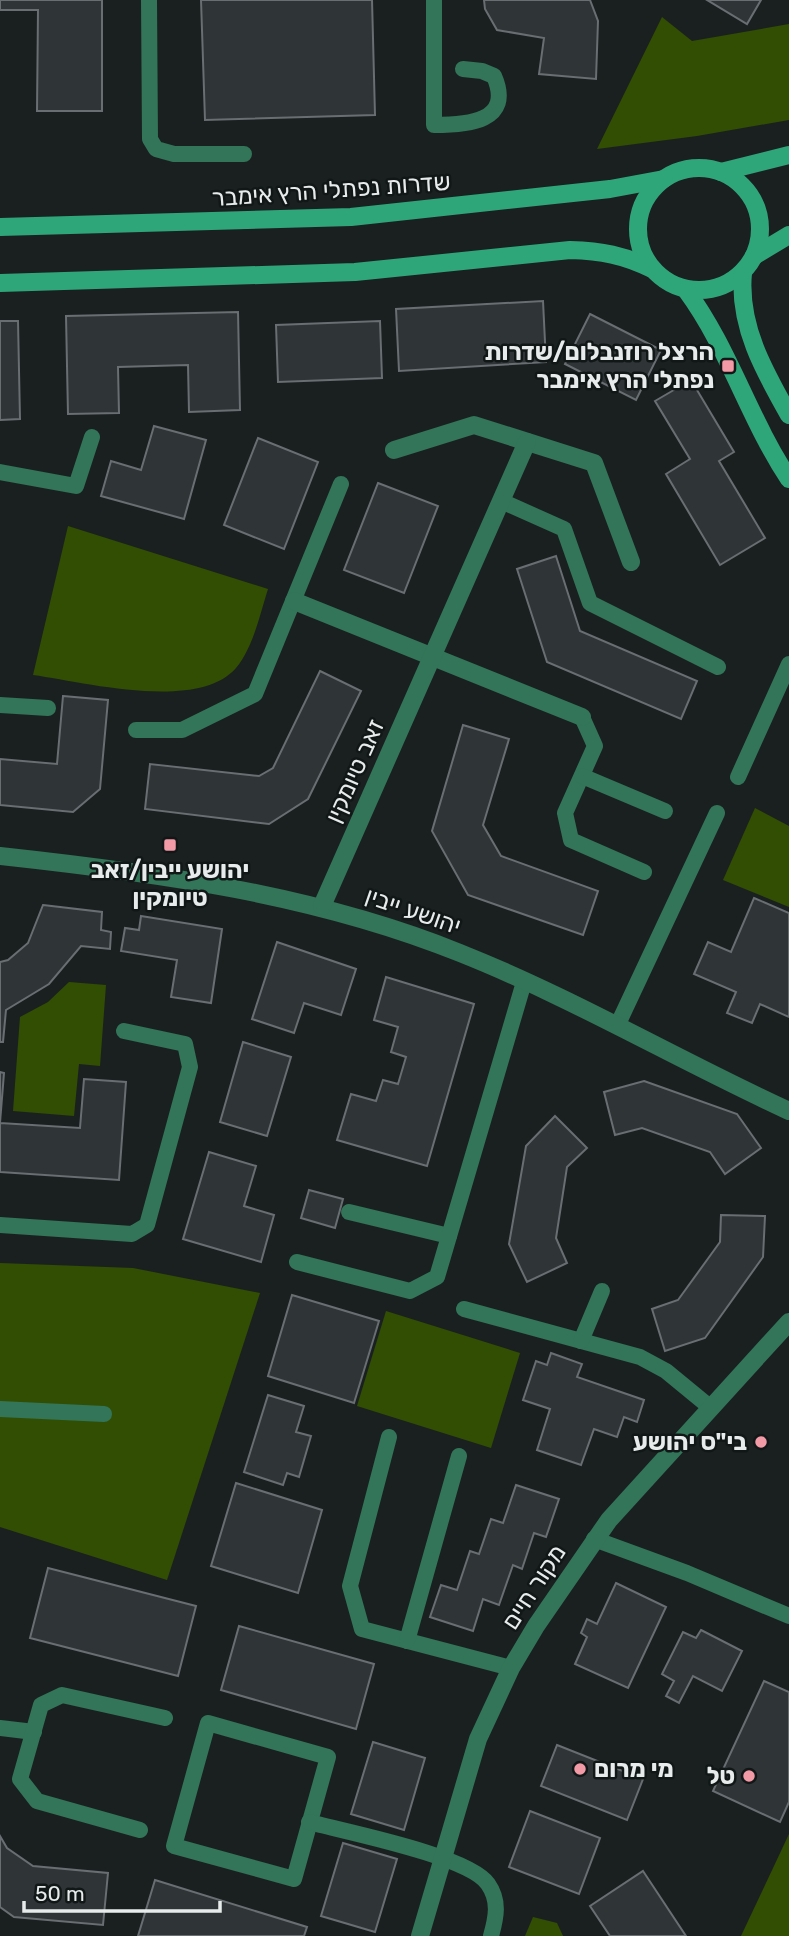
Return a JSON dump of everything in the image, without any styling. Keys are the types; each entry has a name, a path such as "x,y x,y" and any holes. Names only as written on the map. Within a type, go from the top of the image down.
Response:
{"main road":[{"path":"652,269 642,252 639,222 644,202 663,179 691,168 722,172 789,155"},
{"path":"0,283 355,272 570,250 614,253 652,269 667,282 686,290 716,288 743,273 754,256 760,237 756,207 746,189 722,172"},
{"name":"שדרות נפתלי הרץ אימבר","path":"0,227 351,217 610,189 663,179"},
{"path":"754,256 789,235"},
{"path":"743,273 741,305 746,325 789,415"},
{"path":"686,290 708,321 746,404 789,479"}],"street":[{"path":"394,450 474,425 594,463 631,562"},
{"name":"זאב טיומקין","path":"322,906 527,442"},
{"path":"294,601 582,717"},
{"name":"יהושע ייבין","path":"0,856 198,883 322,906 460,953 618,1024 786,1110"},
{"name":"מקור חיים","path":"420,1936 478,1739 511,1668 594,1539 711,1408 786,1331"}],"lane":[{"path":"149,0 150,139 156,149 174,154 244,154"},
{"path":"434,0 434,125 480,121 497,107 500,91 494,76 482,71 463,69"},
{"path":"0,472 76,486 92,438"},
{"path":"136,730 182,730 255,694 341,484"},
{"path":"501,501 564,529 590,603 718,667"},
{"path":"738,776 789,664"},
{"path":"0,705 48,708"},
{"path":"582,717 595,746 565,813 571,840 644,872"},
{"path":"582,776 665,811"},
{"path":"618,1024 717,813"},
{"path":"297,1262 410,1291 437,1277 524,982"},
{"path":"0,1225 132,1234 147,1226 190,1067 185,1044 124,1031"},
{"path":"349,1212 449,1236"},
{"path":"580,1341 602,1291"},
{"path":"464,1309 640,1357 666,1371 711,1408"},
{"path":"0,1409 104,1414"},
{"path":"389,1437 350,1586 362,1629 511,1668"},
{"path":"407,1641 459,1456"},
{"path":"594,1539 687,1573 789,1616"},
{"path":"140,1830 37,1801 20,1779 41,1705 62,1695 165,1718"},
{"path":"208,1723 328,1757 309,1822 294,1879 174,1846 208,1723"},
{"path":"0,1728 34,1731"},
{"path":"309,1822 442,1856 487,1881 494,1895 497,1913 491,1936"}],"green space":[{"path":"662,17 692,41 789,24 789,120 597,149"},
{"path":"68,526 268,589 251,641 236,668 218,681 195,689 169,691 139,691 33,675"},
{"path":"755,808 789,826 789,907 723,880"},
{"path":"69,982 106,985 100,1066 79,1064 74,1116 13,1111 20,1017 48,1002"},
{"path":"0,1263 133,1268 260,1293 167,1580 0,1527"},
{"path":"386,1311 520,1353 491,1448 357,1406"},
{"path":"789,1834 789,1936 741,1936"},
{"path":"533,1917 557,1923 563,1936 525,1936"}],"building":[{"path":"0,0 102,0 102,111 37,111 38,10 0,10"},
{"path":"201,0 372,0 375,115 205,120"},
{"path":"484,0 590,0 598,21 596,79 539,74 544,38 497,30 485,9"},
{"path":"707,0 761,0 747,24"},
{"path":"543,301 546,362 399,371 396,309"},
{"path":"238,312 240,410 189,412 188,365 118,367 119,413 68,414 66,316"},
{"path":"590,314 661,350 636,400 565,364"},
{"path":"0,321 18,321 20,419 0,420"},
{"path":"380,321 382,378 278,382 276,325"},
{"path":"691,380 734,452 719,461 765,538 720,565 666,474 690,459 655,401"},
{"path":"154,426 206,440 184,519 101,496 111,461 141,470"},
{"path":"258,438 318,462 284,549 224,525"},
{"path":"378,483 438,506 404,593 344,570"},
{"path":"556,556 580,631 697,681 681,719 547,662 517,569"},
{"path":"320,671 361,691 308,799 269,824 145,809 150,764 259,776 273,768"},
{"path":"63,696 108,700 100,789 73,812 0,805 0,759 57,764"},
{"path":"463,725 509,739 483,825 501,856 598,891 583,935 468,895 432,831"},
{"path":"754,898 789,913 789,1017 760,1004 752,1023 727,1013 736,992 694,974 708,942 731,952"},
{"path":"43,905 102,912 101,930 111,932 110,949 81,946 49,984 6,1010 3,1042 0,1042 0,962 8,960 28,943"},
{"path":"141,916 222,929 211,1003 171,997 177,960 121,951 125,928 139,930"},
{"path":"277,942 356,969 341,1015 304,1003 294,1033 252,1019"},
{"path":"386,977 474,1004 427,1166 337,1140 351,1094 376,1101 383,1080 398,1084 406,1057 391,1052 398,1027 374,1020"},
{"path":"243,1042 291,1057 267,1136 220,1122"},
{"path":"0,1072 4,1073 0,1123"},
{"path":"84,1079 126,1082 119,1180 0,1172 0,1123 80,1128"},
{"path":"644,1081 737,1114 761,1148 725,1174 710,1152 642,1128 615,1135 604,1092"},
{"path":"555,1116 587,1148 567,1167 556,1238 567,1263 527,1282 509,1244 526,1146"},
{"path":"209,1152 256,1166 244,1206 274,1215 261,1262 183,1239"},
{"path":"309,1190 343,1199 335,1228 301,1218"},
{"path":"721,1215 765,1216 763,1257 705,1338 665,1351 652,1309 678,1300 720,1242"},
{"path":"292,1295 379,1321 354,1403 268,1376"},
{"path":"551,1353 582,1364 577,1377 644,1400 637,1422 624,1417 617,1437 594,1429 581,1465 537,1450 550,1409 523,1400 536,1361 547,1365"},
{"path":"268,1395 304,1406 296,1432 311,1436 299,1477 287,1473 283,1485 244,1472"},
{"path":"236,1483 322,1510 298,1593 211,1566"},
{"path":"516,1485 559,1499 546,1537 534,1533 522,1569 513,1565 499,1605 483,1599 473,1631 430,1617 441,1585 457,1590 470,1551 479,1554 491,1519 503,1523"},
{"path":"48,1568 196,1606 178,1676 30,1638"},
{"path":"616,1583 666,1607 628,1688 575,1664 587,1637 581,1633 587,1619 597,1624"},
{"path":"239,1626 374,1664 356,1729 221,1690"},
{"path":"701,1630 742,1651 722,1691 693,1676 679,1703 666,1696 674,1681 662,1674 683,1632 696,1638"},
{"path":"764,1681 789,1692 789,1802 780,1822 713,1791"},
{"path":"373,1742 425,1758 404,1830 351,1814"},
{"path":"557,1745 643,1779 627,1820 541,1786"},
{"path":"530,1811 600,1838 579,1894 509,1867"},
{"path":"0,1836 7,1848 33,1866 108,1873 103,1925 14,1917 0,1907"},
{"path":"343,1843 397,1859 375,1932 321,1916"},
{"path":"643,1871 686,1936 610,1936 590,1906"},
{"path":"155,1880 307,1927 304,1936 138,1936"}],"place":[{"name":"הרצל רוזנבלום/שדרות נפתלי הרץ אימבר","path":"728,366"},
{"name":"יהושע ייבין/זאב טיומקין","path":"170,845"},
{"name":"בי\"ס יהושע","path":"761,1442"},
{"name":"מי מרום","path":"580,1769"},
{"name":"טל","path":"749,1776"}]}
